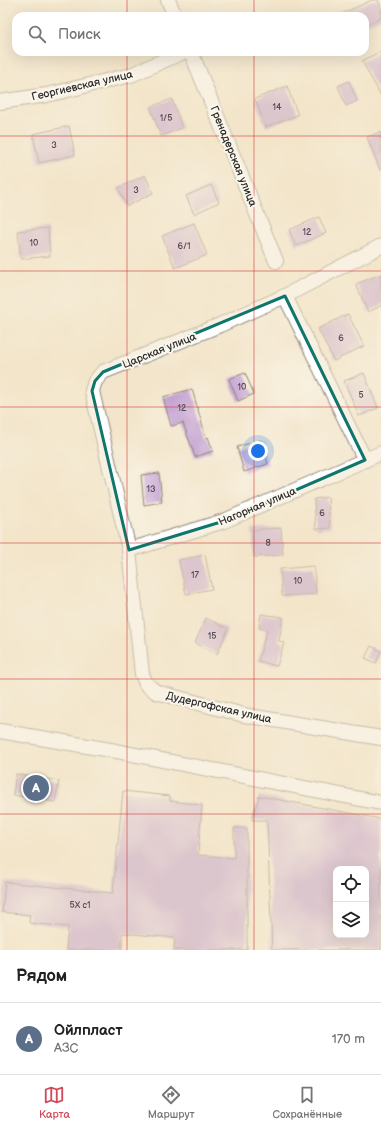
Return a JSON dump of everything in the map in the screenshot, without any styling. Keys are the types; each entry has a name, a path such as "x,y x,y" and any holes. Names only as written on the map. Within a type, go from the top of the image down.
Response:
{"street":[{"path":"168,0 173,12"},
{"name":"Георгиевская улица","path":"0,102 48,95 131,75 174,56"},
{"name":"Гренадерская улица","path":"193,56 276,261"},
{"name":"Царская улица","path":"129,550 92,391 95,381 103,372 220,325 285,296 381,246"},
{"path":"285,296 364,460"},
{"name":"Нагорная улица","path":"129,550 224,521 381,453"},
{"name":"Дудергофская улица","path":"129,550 142,674 146,684 156,692 244,714 381,738"},
{"path":"0,731 116,750 381,803"}],"highlighted area":[{"path":"285,296 365,460 224,521 129,550 92,391 95,381 103,372"}],"building":[{"path":"372,0 378,0 381,8 381,18 369,23 369,12 346,12"},
{"path":"381,51 381,96 362,61"},
{"path":"349,81 357,101 346,106 338,86"},
{"path":"287,86 298,115 266,127 255,99"},
{"path":"172,99 182,128 161,136 150,107"},
{"path":"69,126 75,155 39,163 33,134"},
{"path":"381,132 381,170 380,170 367,137"},
{"path":"145,175 153,193 127,206 118,188"},
{"path":"211,185 219,202 194,214 186,196"},
{"path":"319,217 326,233 296,246 289,230"},
{"path":"194,223 207,255 175,268 162,236"},
{"path":"48,228 50,256 21,259 18,231"},
{"path":"381,274 381,306 368,312 356,284"},
{"path":"348,314 364,346 334,361 318,329"},
{"path":"245,373 254,394 238,401 229,379"},
{"path":"364,373 378,408 359,416 344,381"},
{"path":"192,389 206,438 208,437 213,451 195,457 183,423 171,426 163,397"},
{"path":"261,440 268,464 244,472 237,447"},
{"path":"159,473 162,502 144,505 141,475"},
{"path":"328,497 330,528 316,529 314,499"},
{"path":"281,528 283,555 254,557 252,530"},
{"path":"205,555 212,589 186,594 179,560"},
{"path":"314,566 316,594 282,596 280,569"},
{"path":"261,614 283,617 279,641 284,643 277,666 258,661 267,630 259,628"},
{"path":"206,618 228,629 217,654 195,643"},
{"path":"371,646 381,651 376,663 365,658"},
{"path":"16,774 59,781 55,802 13,795"},
{"path":"123,791 170,796 170,801 202,805 198,855 234,858 234,828 247,828 247,950 174,950 175,938 122,933 122,950 66,950 68,927 29,923 30,915 2,912 5,882 113,893"},
{"path":"259,796 381,819 381,950 272,950 267,820 252,820"}],"place":[{"name":"Ойлпласт","path":"36,788"}]}
